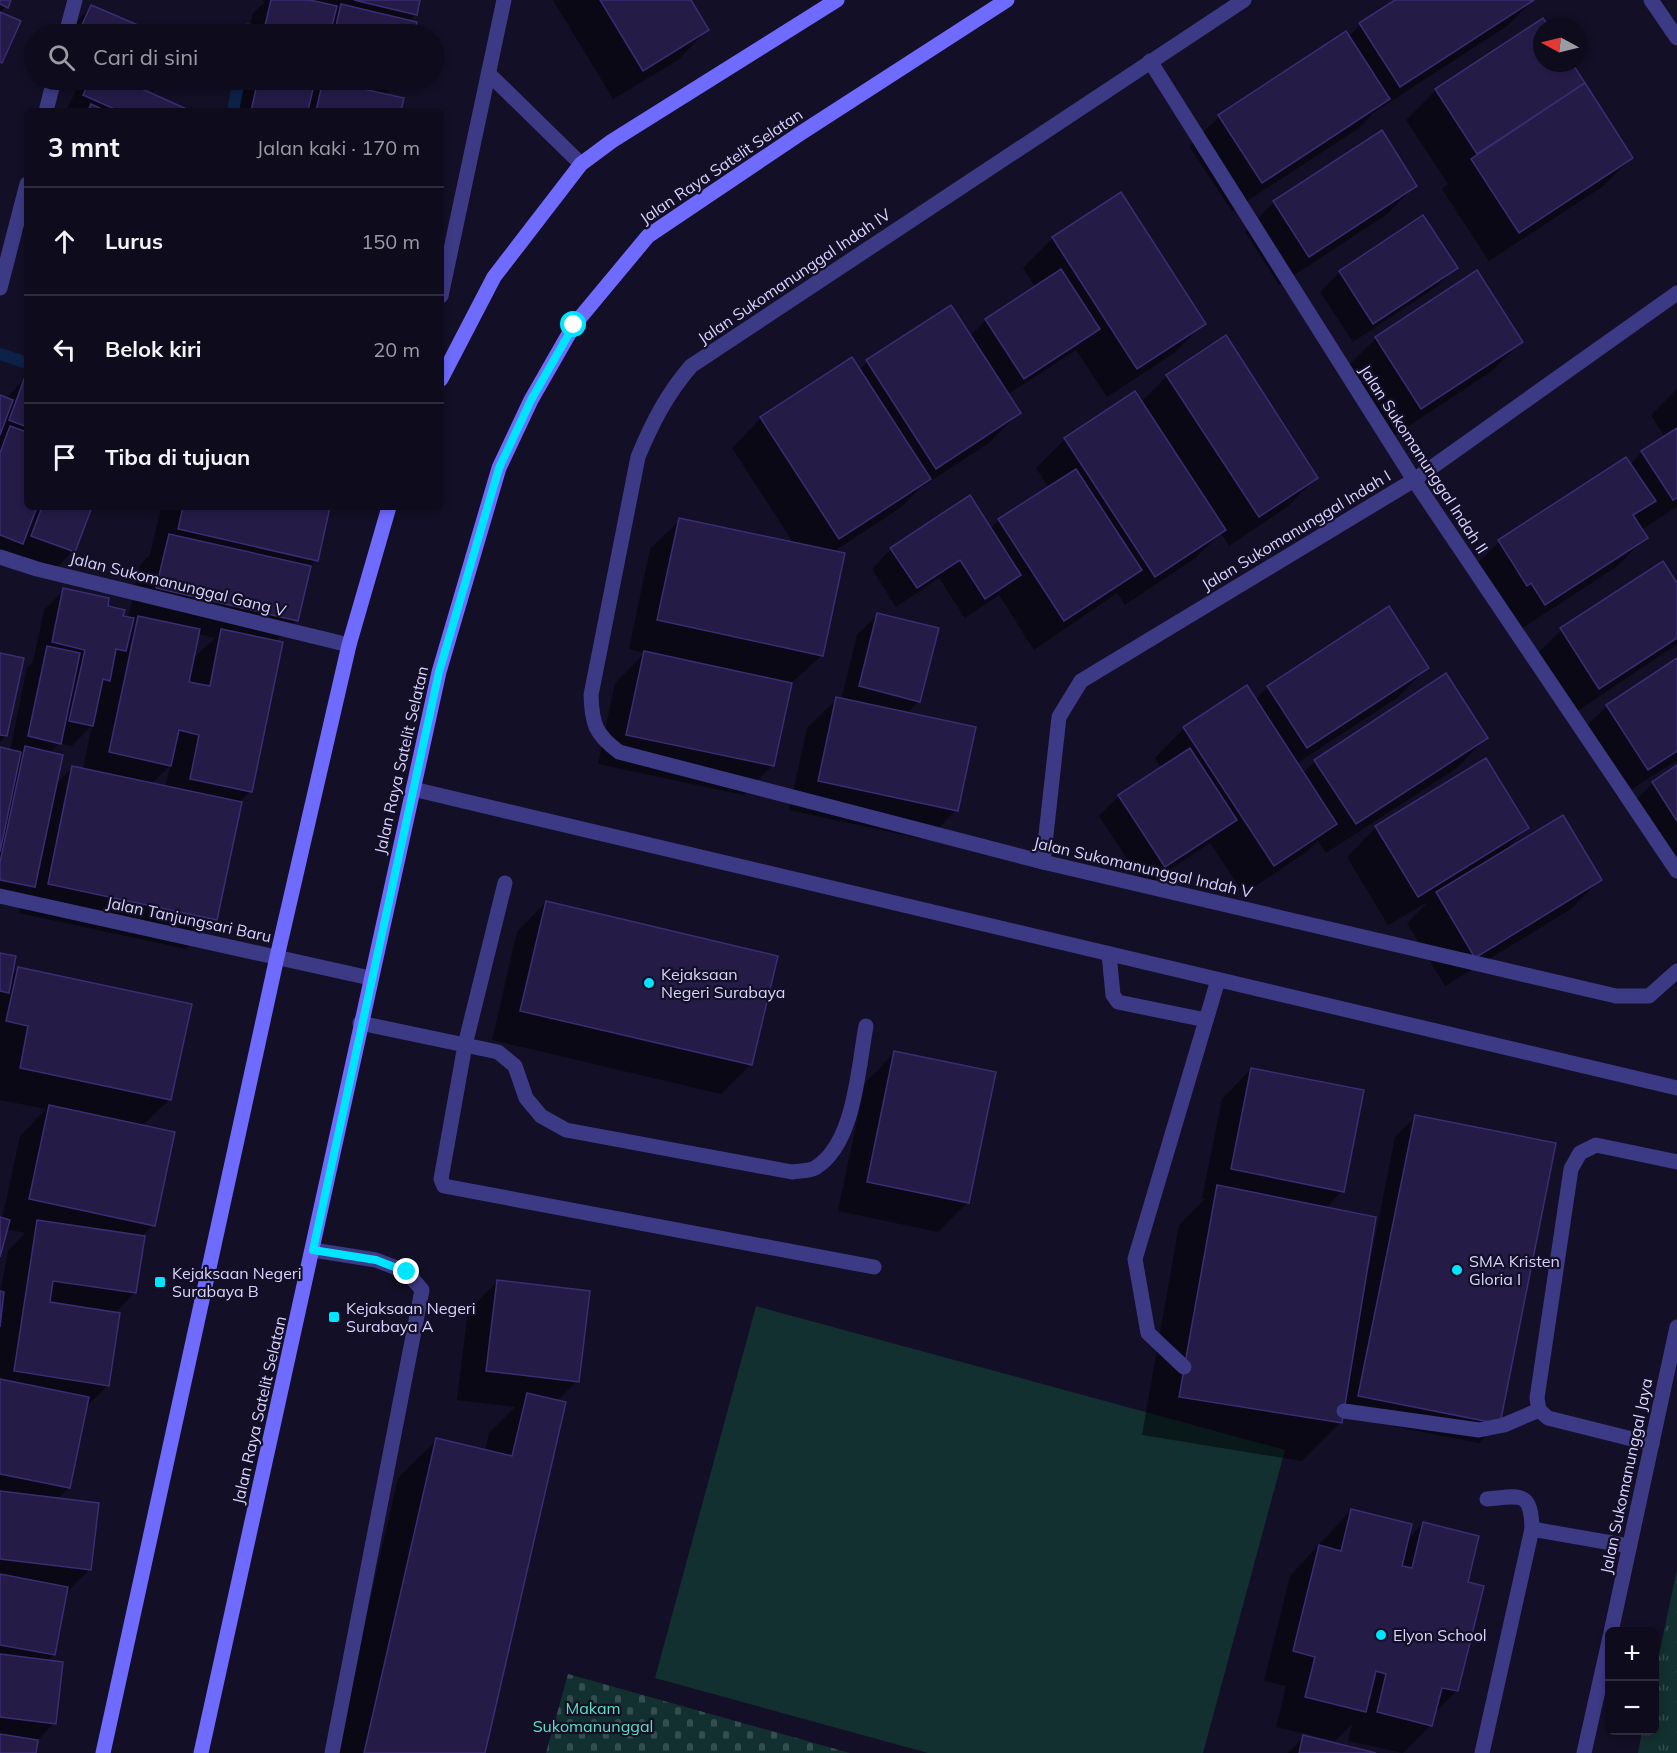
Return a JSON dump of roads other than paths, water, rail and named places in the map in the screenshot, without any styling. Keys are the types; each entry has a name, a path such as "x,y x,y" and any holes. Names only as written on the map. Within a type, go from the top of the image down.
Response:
{"main road":[{"path":"444,372 494,276 581,164 612,141 837,0"},
{"name":"Jalan Raya Satelit Selatan","path":"201,1753 439,672 499,468 531,400 574,325 648,236 801,133 1007,0"},
{"path":"103,1753 277,957 349,645 388,510"}],"street":[{"path":"69,24 75,0"},
{"path":"444,282 490,75 504,0"},
{"name":"Jalan Sukomanunggal Indah IV","path":"600,738 592,716 591,695 638,457 652,422 671,389 691,366 1244,0"},
{"path":"1652,0 1677,38"},
{"name":"Jalan Sukomanunggal Indah II","path":"1150,61 1414,480 1677,871"},
{"path":"490,75 581,164"},
{"path":"47,108 51,90"},
{"path":"0,288 24,196"},
{"name":"Jalan Sukomanunggal Indah I","path":"1043,862 1059,717 1081,681 1414,480 1677,293"},
{"name":"Jalan Sukomanunggal Gang V","path":"0,557 349,645"},
{"name":"Jalan Sukomanunggal Indah V","path":"600,738 619,752 1043,862 1616,996 1649,996 1677,972"},
{"path":"412,789 1677,1088"},
{"path":"505,883 465,1046 441,1179 444,1186 874,1267"},
{"name":"Jalan Tanjungsari Baru","path":"0,896 370,978"},
{"path":"1109,954 1113,995 1118,1002 1206,1020"},
{"path":"1184,1367 1148,1333 1136,1259 1218,980"},
{"path":"360,1023 498,1052 515,1066 526,1098 541,1116 566,1130 792,1172 813,1169 832,1152 849,1118 866,1026"},
{"path":"1652,1444 1548,1418 1539,1410 1537,1398 1571,1168 1580,1153 1596,1145 1677,1162"},
{"path":"313,1250 376,1260 407,1272 422,1290 332,1753"},
{"name":"Jalan Sukomanunggal Jaya","path":"1612,1627 1677,1328"},
{"path":"1344,1411 1479,1430 1504,1425 1539,1410"},
{"path":"1482,1753 1532,1529 1531,1509 1521,1496 1487,1499"},
{"path":"1532,1529 1629,1546"},
{"path":"1584,1753 1605,1659"}],"waterway":[{"path":"234,108 237,90"},
{"path":"0,354 24,362"}],"place":[{"name":"Kejaksaan Negeri Surabaya","path":"649,983"},
{"name":"SMA Kristen Gloria I","path":"1457,1270"},
{"name":"Kejaksaan Negeri Surabaya B","path":"160,1282"},
{"name":"Kejaksaan Negeri Surabaya A","path":"334,1317"},
{"name":"Elyon School","path":"1381,1635"}],"park label":[{"name":"Makam Sukomanunggal","path":"593,1717"}]}
